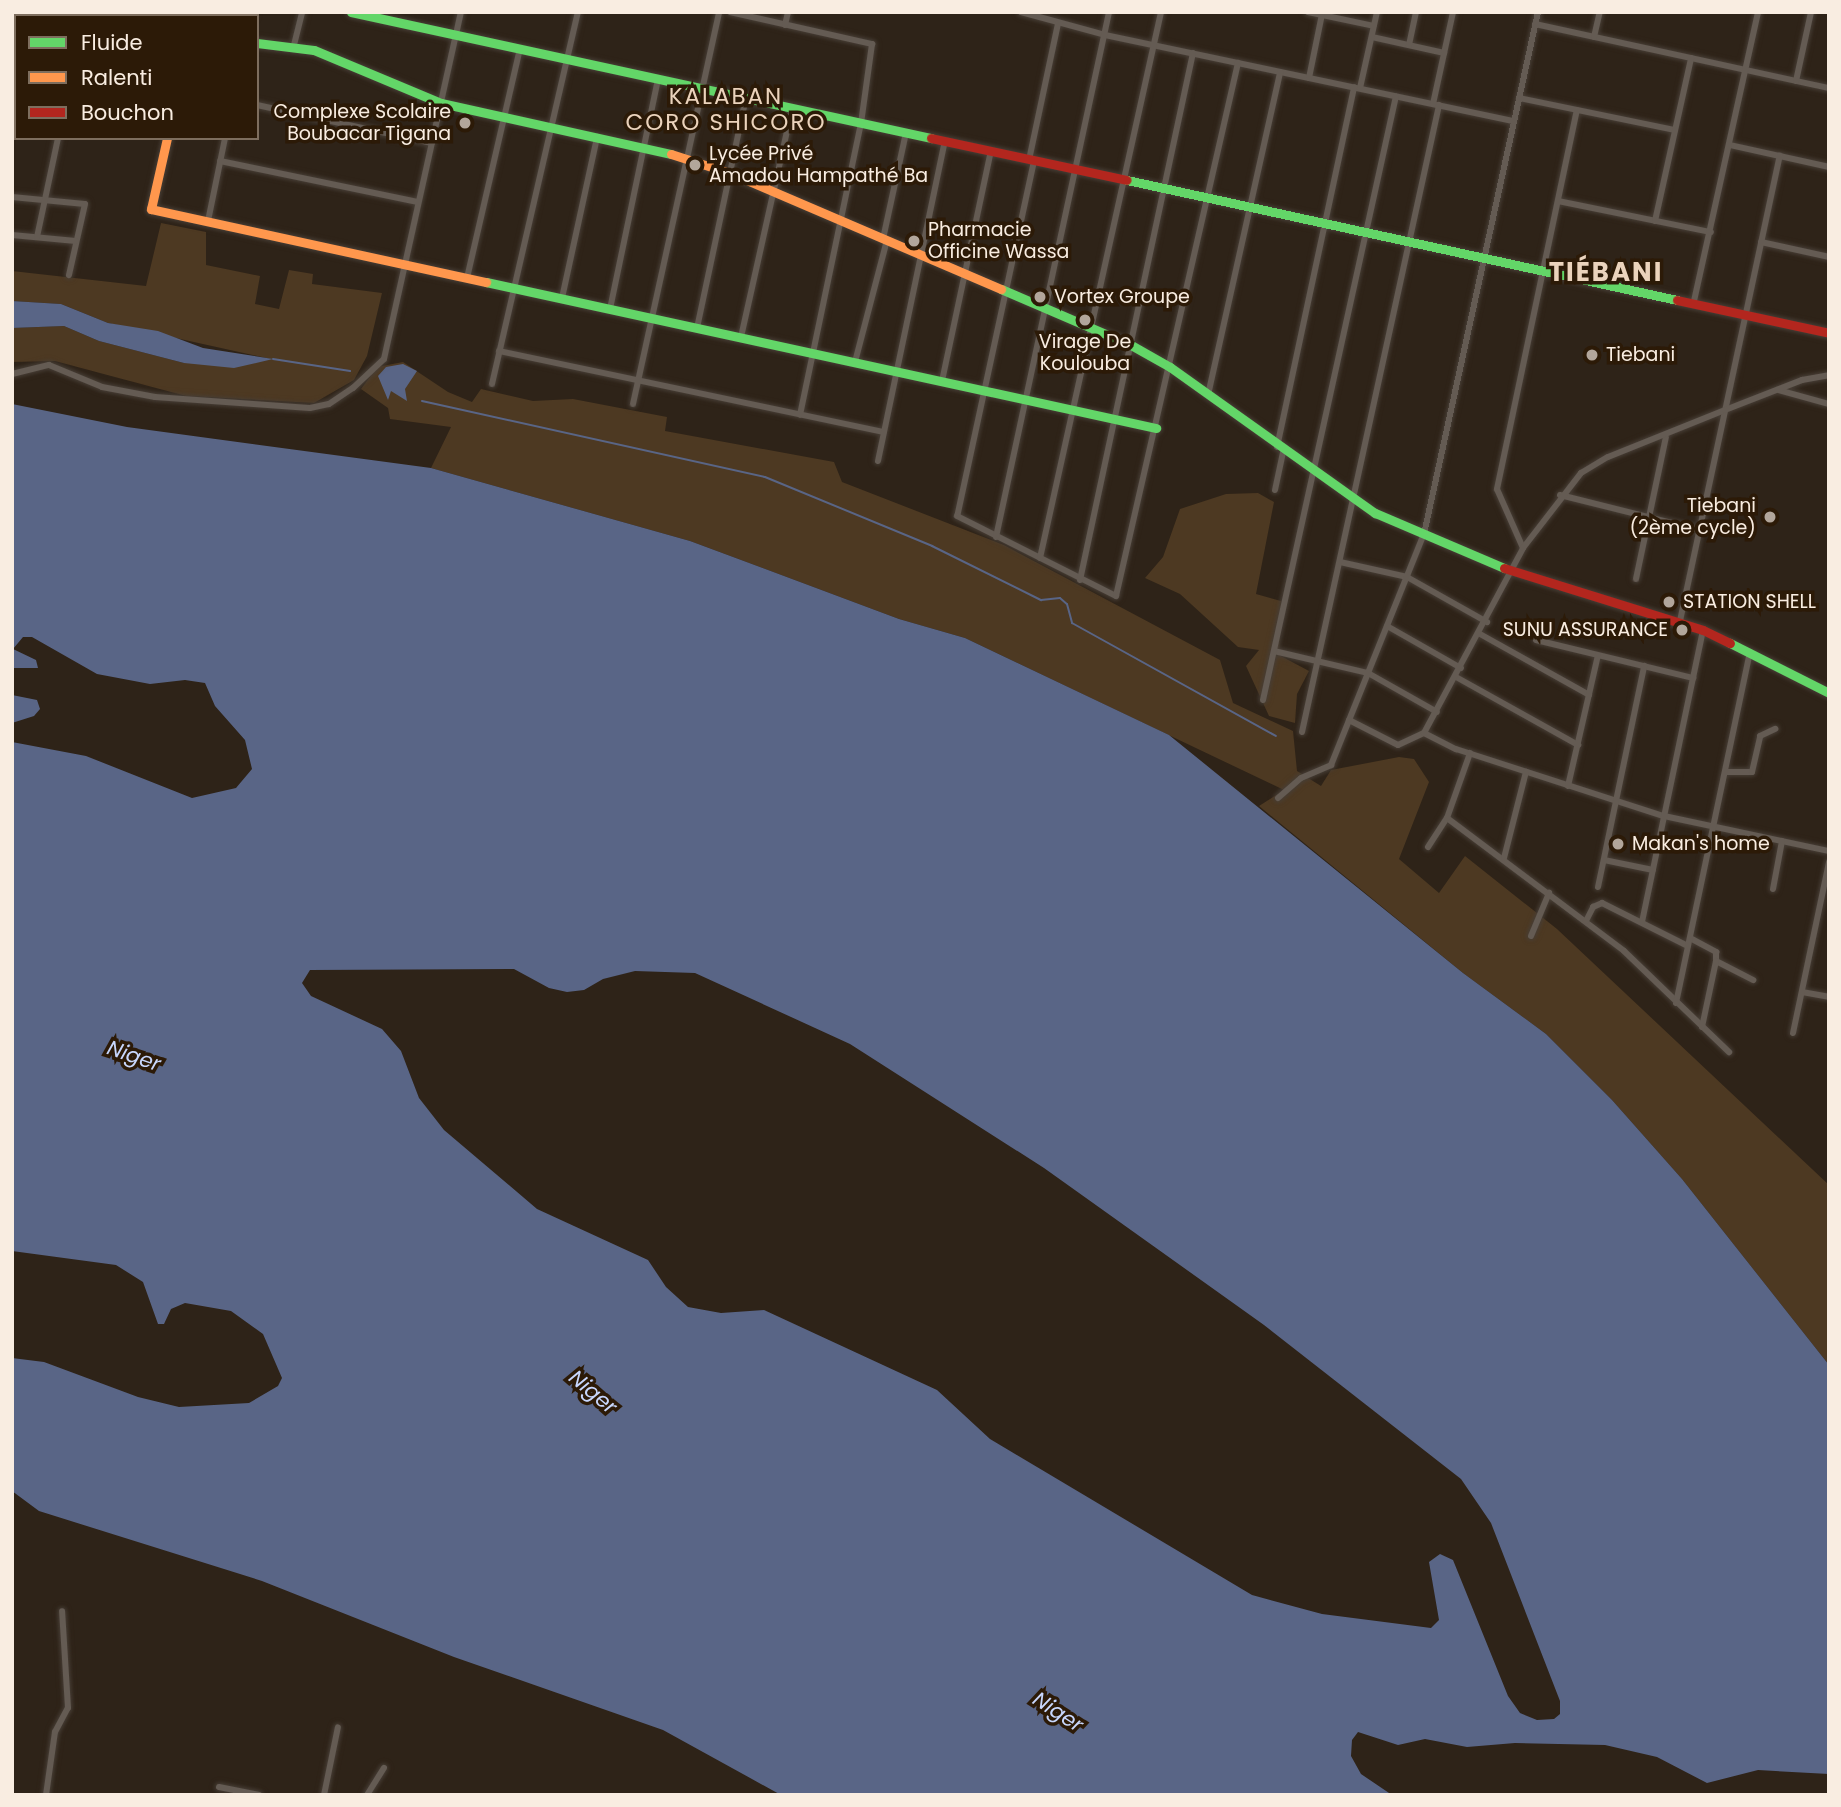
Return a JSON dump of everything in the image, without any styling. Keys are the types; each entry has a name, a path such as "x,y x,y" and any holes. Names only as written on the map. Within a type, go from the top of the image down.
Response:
{"street":[{"path":"294,45 302,12"},
{"path":"12,373 49,365 103,387 155,397 310,408 329,404 384,359 461,12"},
{"path":"492,384 578,12"},
{"path":"633,404 719,12"},
{"path":"730,12 872,44 861,123 800,415"},
{"path":"785,24 788,12"},
{"path":"1021,12 1105,35 1514,121"},
{"path":"996,537 1048,308 1110,12"},
{"path":"1040,558 1151,44 1161,12"},
{"path":"1308,12 1374,26"},
{"path":"1275,490 1280,449 1324,224 1377,12"},
{"path":"1409,45 1416,12"},
{"path":"1303,732 1409,242 1453,12"},
{"path":"1278,798 1301,778 1331,765 1424,534 1538,12"},
{"path":"1594,37 1600,12"},
{"path":"1694,301 1758,12"},
{"path":"1797,81 1811,12"},
{"path":"357,13 1324,224 1694,301 1829,333"},
{"path":"1309,78 1323,14"},
{"path":"1058,23 1006,290 957,516 1116,596 1120,588 1238,63"},
{"path":"1535,24 1829,88"},
{"path":"1372,37 1444,53"},
{"path":"259,43 294,45 441,103 644,146 688,157 730,173 1131,345 1170,367 1353,501 1510,571 1703,630 1750,650 1828,690"},
{"path":"467,278 520,49"},
{"path":"1080,580 1193,53"},
{"path":"1655,221 1691,58"},
{"path":"1208,396 1280,72"},
{"path":"610,309 658,79"},
{"path":"1263,700 1396,96"},
{"path":"697,328 746,98"},
{"path":"1519,98 1675,130"},
{"path":"259,105 432,143"},
{"path":"741,337 792,108"},
{"path":"1523,548 1497,489 1577,110"},
{"path":"855,362 885,240 906,133"},
{"path":"562,298 597,136"},
{"path":"37,237 58,140"},
{"path":"167,140 151,209 1156,428"},
{"path":"208,221 225,140"},
{"path":"878,461 946,141"},
{"path":"1730,145 1829,167"},
{"path":"942,381 991,151"},
{"path":"1680,621 1780,156"},
{"path":"220,161 418,202"},
{"path":"12,197 85,204 69,275"},
{"path":"1558,201 1711,232"},
{"path":"12,235 76,241"},
{"path":"1761,242 1829,257"},
{"path":"499,351 884,432"},
{"path":"1349,720 1398,746 1424,733 1487,622 1523,548 1560,495 1581,473 1608,457 1667,438 1725,410 1829,375"},
{"path":"1778,390 1829,404"},
{"path":"1636,579 1667,438"},
{"path":"1560,495 1700,530"},
{"path":"1340,562 1407,577 1487,622"},
{"path":"1387,626 1461,668"},
{"path":"1642,922 1703,630"},
{"path":"1480,634 1589,695"},
{"path":"1536,640 1693,678"},
{"path":"1676,1003 1750,650"},
{"path":"1274,651 1368,673 1437,712"},
{"path":"1569,786 1598,655"},
{"path":"1598,887 1644,666"},
{"path":"1456,677 1578,745"},
{"path":"1725,772 1752,772 1760,736 1775,729"},
{"path":"1424,733 1470,753 1664,816 1829,851"},
{"path":"1428,847 1447,818 1470,753"},
{"path":"1504,858 1526,772"},
{"path":"1447,818 1504,858 1624,951 1729,1052"},
{"path":"1773,889 1782,841"},
{"path":"1604,860 1653,870"},
{"path":"1793,1033 1829,862"},
{"path":"1531,936 1549,893"},
{"path":"1586,922 1597,903 1688,946"},
{"path":"1819,907 1829,909"},
{"path":"1690,938 1716,952 1702,1027"},
{"path":"1716,961 1753,980"},
{"path":"1801,992 1829,998"},
{"path":"46,1795 55,1732 68,1708 62,1611"},
{"path":"324,1795 338,1727"},
{"path":"367,1795 384,1768"},
{"path":"219,1787 259,1795"}],"shaded area":[{"path":"161,223 206,232 206,265 260,276 255,304 279,309 289,270 313,274 312,284 382,293 367,356 354,380 314,403 186,396 55,361 12,362 12,328 64,326 99,341 184,363 271,359 108,323 61,304 12,301 12,271 146,286"},
{"path":"403,362 448,392 472,402 481,389 533,401 573,399 667,417 665,431 834,462 842,482 1004,545 1220,660 1233,703 1293,731 1297,771 1321,786 1331,770 1399,757 1414,759 1429,782 1399,859 1439,893 1465,856 1557,929 1829,1185 1829,1365 1682,1179 1612,1100 1546,1034 1463,973 1259,806 1284,790 965,638 899,619 690,541 431,468 451,427 390,419 388,408 361,389 377,367"},
{"path":"1258,493 1274,502 1256,594 1281,601 1279,655 1309,671 1297,694 1295,723 1269,716 1246,666 1259,650 1238,647 1180,594 1145,578 1163,557 1180,509 1226,494"}],"water":[{"path":"12,301 61,304 108,323 158,331 203,348 273,359 234,368 184,363 99,341 64,326 12,328"},
{"path":"403,364 417,371 405,389 407,401 391,391 388,400 378,376 386,367"},
{"name":"Niger","path":"12,404 127,427 431,468 690,541 899,619 965,638 1169,735 1463,973 1546,1034 1612,1100 1682,1179 1829,1365 1829,1774 1758,1770 1707,1783 1657,1757 1605,1745 1515,1743 1467,1747 1425,1739 1398,1745 1358,1732 1352,1740 1351,1756 1361,1774 1392,1795 781,1795 663,1730 454,1657 262,1581 39,1511 12,1491 12,1358 44,1362 138,1397 179,1407 249,1403 278,1386 282,1378 263,1334 231,1311 185,1303 171,1309 164,1324 158,1324 143,1282 116,1265 12,1251 12,742 86,756 192,798 236,788 252,769 245,740 215,706 205,683 185,680 150,684 97,674 32,637 23,637 13,649 36,660 38,668 12,668","holes":["514,969 549,988 567,992 584,990 603,979 635,971 695,973 850,1044 1044,1168 1264,1325 1461,1479 1491,1523 1560,1701 1560,1714 1554,1719 1537,1720 1520,1713 1508,1696 1453,1560 1440,1554 1429,1562 1439,1620 1431,1628 1322,1614 1252,1595 990,1439 937,1390 764,1310 721,1313 688,1307 666,1287 648,1260 537,1209 444,1130 419,1098 401,1051 382,1029 311,996 302,983 310,970"]},
{"path":"12,695 37,700 40,709 34,716 12,723"}],"waterway":[{"path":"273,359 350,371"},
{"path":"422,401 765,477 932,546 1041,600 1060,598 1067,604 1072,623 1276,736"}],"traffic: fast":[{"path":"351,12 931,138"},
{"path":"259,43 314,50 441,103 671,154"},
{"path":"1127,180 1677,300"},
{"path":"486,282 1156,428"},
{"path":"1001,289 1131,345 1170,367 1375,513 1504,568"},
{"path":"1730,643 1829,693"}],"traffic: slow":[{"path":"167,140 151,209 486,282"},
{"path":"671,154 730,173 1001,289"}],"traffic: jam":[{"path":"931,138 1127,180"},
{"path":"1677,300 1829,333"},
{"path":"1504,568 1703,630 1730,643"}],"place":[{"name":"Complexe Scolaire Boubacar Tigana","path":"465,123"},
{"name":"Lycée Privé Amadou Hampathé Ba","path":"695,165"},
{"name":"Pharmacie Officine Wassa","path":"914,241"},
{"name":"Vortex Groupe","path":"1040,297"},
{"name":"Virage De Koulouba","path":"1085,320"},
{"name":"Tiebani","path":"1592,355"},
{"name":"Tiebani (2ème cycle)","path":"1770,517"},
{"name":"STATION SHELL","path":"1669,602"},
{"name":"SUNU ASSURANCE","path":"1682,630"},
{"name":"Makan's home","path":"1618,844"}],"district":[{"name":"KALABAN CORO SHICORO","path":"726,109"},
{"name":"TIÉBANI","path":"1606,273"}]}
